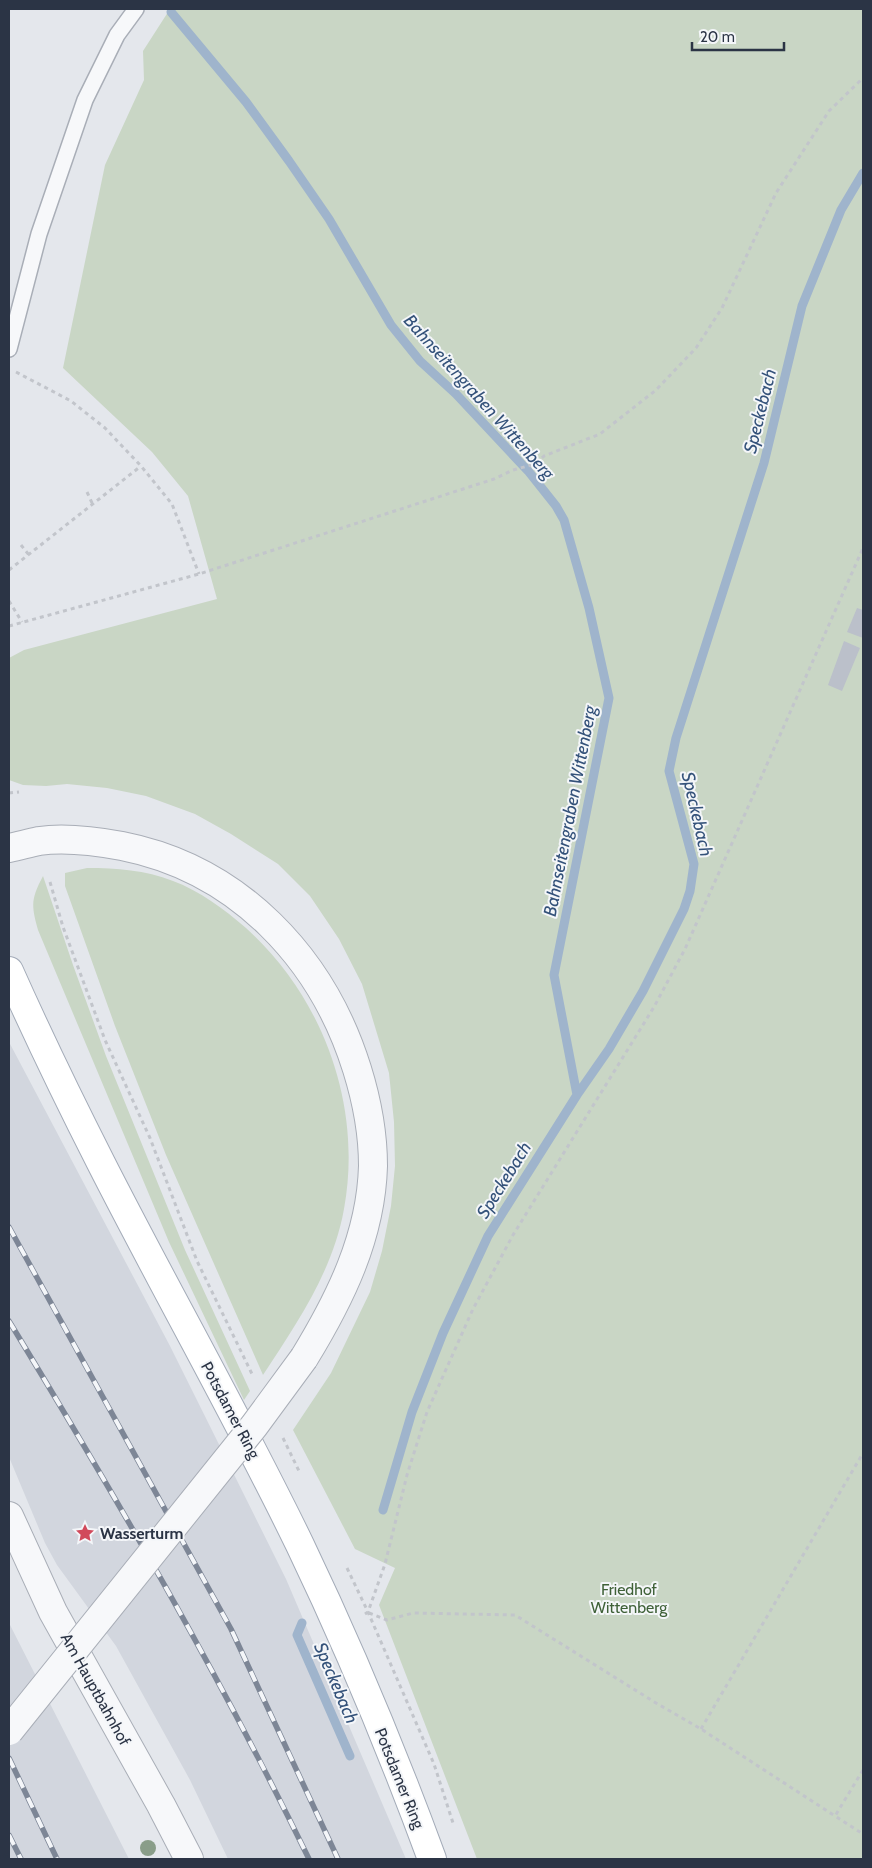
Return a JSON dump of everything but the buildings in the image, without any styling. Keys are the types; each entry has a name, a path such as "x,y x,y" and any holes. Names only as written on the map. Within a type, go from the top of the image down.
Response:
{"main road":[{"name":"Potsdamer Ring","path":"9,971 45,1050 101,1163 264,1473 300,1546 401,1775 432,1859"}],"street":[{"path":"9,848 39,841 71,840 104,843 164,856 226,888 253,907 279,932 322,990 340,1022 364,1094 372,1129 373,1167 370,1201 362,1237 337,1302 304,1358 254,1426 9,1731"},
{"name":"Am Hauptbahnhof","path":"9,1516 53,1612 161,1805 189,1859"}],"lane":[{"path":"9,349 39,234 85,100 117,35 136,9"}],"path":[{"path":"9,626 199,574 494,479 512,470 535,464 544,456 600,434 656,390 696,348 722,308 776,193 829,111 863,78"},
{"path":"9,368 71,401 105,428 141,466 172,504 199,574"},
{"path":"9,570 141,466"},
{"path":"87,492 93,505"},
{"path":"21,544 29,555"},
{"path":"339,1631 368,1612 385,1564 407,1475 427,1412 473,1309 513,1235 654,1007 685,949 863,548"},
{"path":"9,601 22,622"},
{"path":"9,793 20,792"},
{"path":"700,1729 863,1452"},
{"path":"368,1612 387,1620 413,1613 515,1615 700,1729 863,1834"},
{"path":"835,1816 863,1770"}],"shaded area":[{"path":"9,1042 170,1346 286,1579 406,1859 228,1859 190,1780 116,1646 57,1565 45,1543 9,1457"},
{"path":"9,1623 129,1859 9,1859"}],"green space":[{"name":"Friedhof Wittenberg","path":"170,9 863,9 863,1859 477,1859 379,1605 395,1568 355,1549 293,1430 331,1373 370,1292 382,1251 391,1206 395,1166 394,1122 389,1073 362,984 339,939 310,896 278,864 231,834 195,814 146,796 107,788 67,784 46,786 23,785 9,780 9,658 24,650 217,599 188,496 152,452 63,368 105,165 144,80 143,51"},
{"path":"87,868 131,870 162,877 193,890 229,914 246,928 273,956 296,987 316,1020 331,1056 342,1093 348,1131 348,1170 344,1209 339,1232 323,1275 301,1316 263,1375 166,1155 115,1026 65,886 65,873"},
{"path":"43,876 106,1056 185,1250 250,1391 244,1400 169,1242 38,930 33,902"}],"waterway":[{"name":"Bahnseitengraben Wittenberg","path":"171,12 246,102 289,161 329,219 391,325 420,361 456,394 529,472 556,506 564,520 589,608 609,698 554,975 577,1095"},
{"name":"Speckebach","path":"383,1510 412,1412 443,1333 488,1236 577,1095 609,1049 643,991 684,909 690,891 694,864 669,771 676,738 764,463 802,306 841,210 863,173"},
{"name":"Speckebach","path":"302,1623 297,1635 350,1756"}],"railway":[{"path":"9,1227 231,1629 338,1859"},
{"path":"9,1321 88,1453 203,1654 309,1859"},
{"path":"9,1758 57,1859"},
{"path":"9,1835 21,1859"}],"place":[{"name":"Wasserturm","path":"85,1533"}]}
